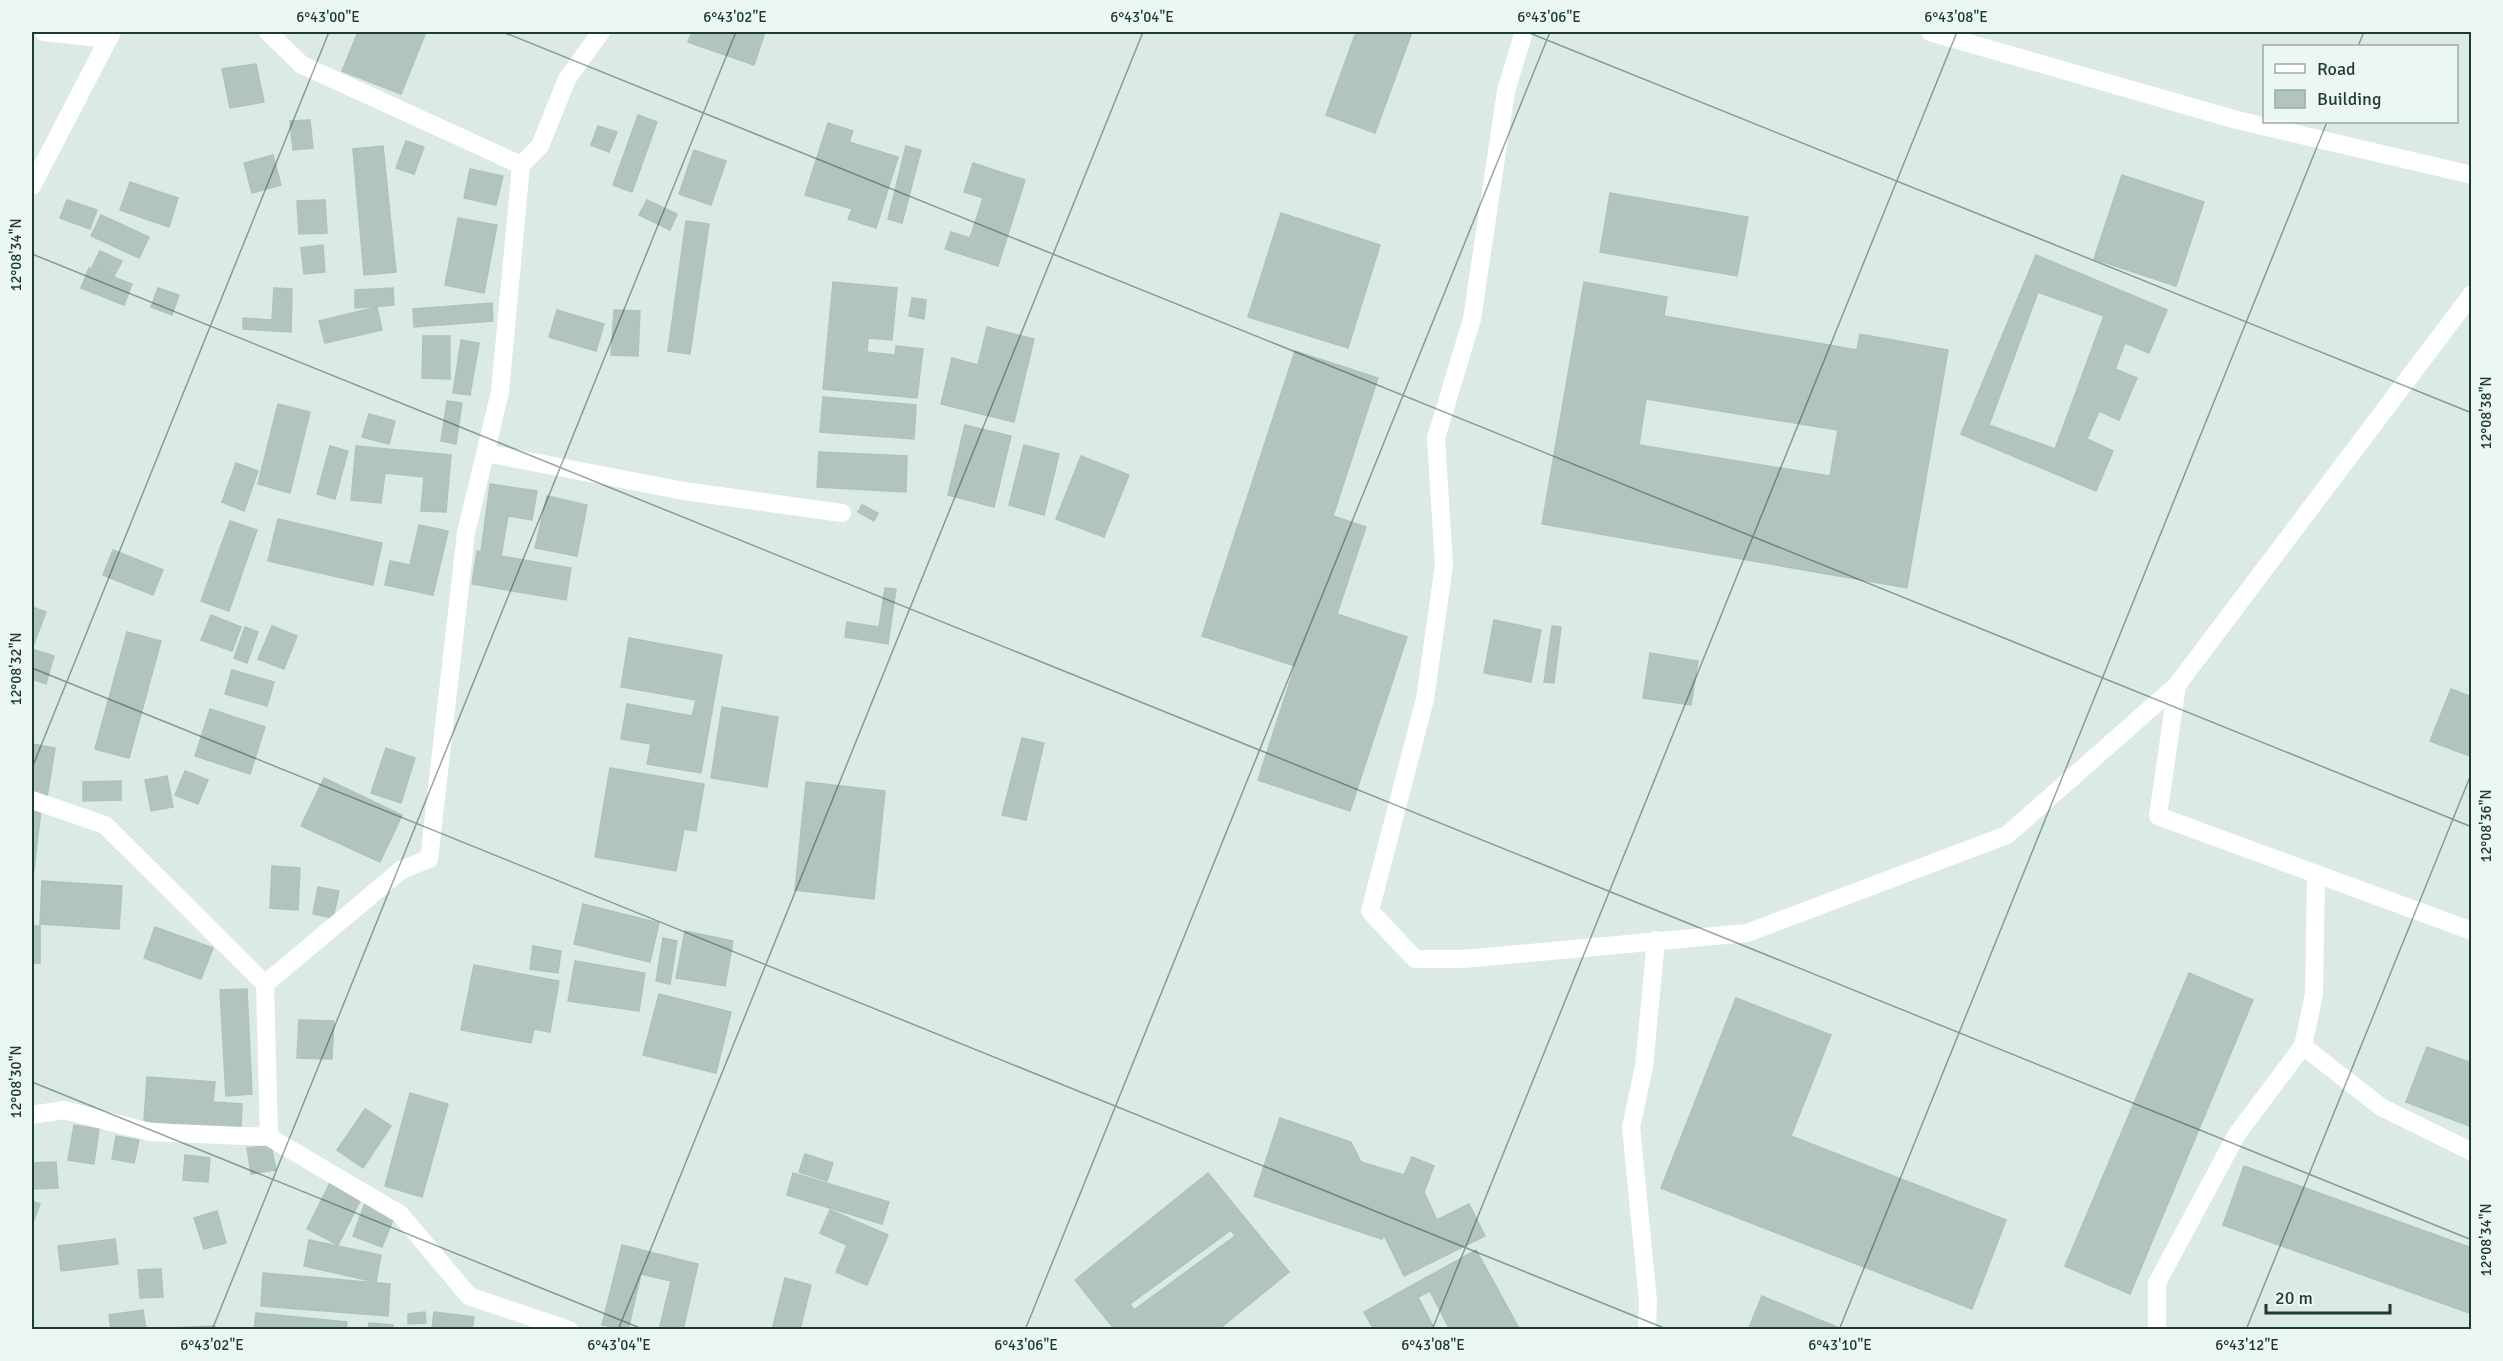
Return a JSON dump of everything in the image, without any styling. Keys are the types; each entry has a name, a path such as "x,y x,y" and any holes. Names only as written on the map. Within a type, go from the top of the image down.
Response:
{"street":[{"path":"32,186 110,35 44,32"},
{"path":"268,32 302,65 521,165"},
{"path":"265,984 401,870 429,859 466,533 500,392 521,165 540,146 567,78 601,32"},
{"path":"1524,32 1506,91 1472,319 1436,438 1444,565 1425,699 1370,911 1415,958 1463,959 1747,933 2007,835 2177,685 2472,294"},
{"path":"1930,32 2237,120 2472,175"},
{"path":"486,453 684,490 842,513"},
{"path":"2177,685 2158,816 2472,932"},
{"path":"32,800 105,825 265,984 269,1137"},
{"path":"2157,1329 2157,1283 2237,1134 2303,1046 2314,994 2316,874"},
{"path":"1647,1329 1647,1289 1631,1127 1644,1067 1656,940"},
{"path":"2303,1046 2381,1107 2472,1152"},
{"path":"32,1115 64,1110 150,1132 269,1137 400,1214 469,1296 569,1329"}],"building":[{"path":"358,32 426,32 401,94 342,71"},
{"path":"692,32 765,32 754,65 688,42"},
{"path":"1356,32 1412,32 1375,133 1326,115"},
{"path":"256,64 264,102 230,108 222,69"},
{"path":"638,115 657,122 632,192 613,185"},
{"path":"310,120 313,148 293,150 290,121"},
{"path":"828,123 853,131 849,142 898,157 876,228 848,219 852,209 805,195"},
{"path":"598,126 617,132 609,152 591,145"},
{"path":"406,141 424,147 414,174 396,168"},
{"path":"383,146 396,272 364,275 353,149"},
{"path":"906,146 921,150 902,223 888,219"},
{"path":"694,150 726,161 711,205 679,194"},
{"path":"273,155 281,185 252,193 244,163"},
{"path":"973,163 1025,180 998,266 945,249 951,232 970,238 983,198 964,192"},
{"path":"470,169 503,176 496,205 464,198"},
{"path":"2122,175 2204,202 2176,286 2094,259"},
{"path":"130,182 178,198 169,227 120,210"},
{"path":"1610,193 1748,217 1737,276 1600,252"},
{"path":"67,200 97,210 90,229 60,218"},
{"path":"325,200 327,233 299,234 297,201"},
{"path":"647,200 677,214 670,230 639,215"},
{"path":"1281,213 1380,245 1348,348 1248,317"},
{"path":"101,215 149,237 139,258 91,236"},
{"path":"458,218 497,225 484,293 445,285"},
{"path":"686,221 709,224 690,354 668,351"},
{"path":"323,245 325,272 304,274 301,248"},
{"path":"100,251 122,261 113,278 92,267"},
{"path":"2036,255 2167,310 2149,353 2125,343 2115,369 2137,378 2119,420 2099,411 2087,439 2113,451 2096,491 1961,434","holes":["2038,292 2104,316 2055,449 1989,425"]},
{"path":"89,268 132,284 124,305 81,288"},
{"path":"833,282 897,288 892,340 868,338 867,352 895,355 896,346 923,349 917,398 823,389"},
{"path":"1584,282 1667,297 1664,316 1857,350 1860,334 1948,350 1907,588 1542,524","holes":["1646,399 1838,430 1830,476 1639,445"]},
{"path":"158,288 179,295 172,315 151,307"},
{"path":"274,288 292,289 291,332 243,329 243,318 272,320"},
{"path":"393,288 394,305 355,308 355,290"},
{"path":"912,298 926,300 924,319 909,316"},
{"path":"492,303 493,321 414,327 413,309"},
{"path":"377,307 382,330 325,343 319,321"},
{"path":"557,310 604,324 596,351 549,337"},
{"path":"614,310 640,311 638,356 611,355"},
{"path":"987,327 1034,339 1014,422 941,404 952,358 978,365"},
{"path":"423,336 450,336 450,379 422,378"},
{"path":"461,340 479,343 470,395 453,393"},
{"path":"1295,351 1378,378 1333,516 1366,527 1337,614 1407,637 1350,811 1258,780 1295,666 1202,636"},
{"path":"823,397 916,405 914,439 820,432"},
{"path":"447,401 462,403 456,444 441,441"},
{"path":"278,404 310,412 290,493 258,484"},
{"path":"369,414 395,421 389,444 362,437"},
{"path":"965,425 1011,436 994,507 948,495"},
{"path":"1024,445 1059,454 1044,515 1009,505"},
{"path":"330,446 348,451 335,499 317,494"},
{"path":"356,446 451,455 446,512 421,511 424,477 385,473 381,503 351,500"},
{"path":"819,452 907,456 906,492 817,487"},
{"path":"1081,456 1129,475 1104,537 1056,519"},
{"path":"236,463 258,471 244,511 222,502"},
{"path":"490,484 537,491 532,520 508,516 501,556 571,568 566,600 472,584 477,551 481,552"},
{"path":"547,496 587,505 577,556 535,548"},
{"path":"862,505 878,513 874,521 858,512"},
{"path":"278,519 382,543 373,585 268,561"},
{"path":"230,521 257,530 229,611 201,601"},
{"path":"419,525 448,531 433,595 385,585 390,561 410,565"},
{"path":"113,550 163,570 153,595 103,575"},
{"path":"885,588 896,589 888,644 845,637 847,622 879,627"},
{"path":"32,607 46,612 32,649"},
{"path":"211,615 241,627 232,651 201,640"},
{"path":"1494,620 1541,630 1531,682 1484,673"},
{"path":"272,626 297,636 284,669 258,659"},
{"path":"1552,626 1561,627 1554,683 1544,682"},
{"path":"245,627 258,632 247,663 234,658"},
{"path":"127,632 161,641 129,758 95,749"},
{"path":"629,638 722,655 701,773 647,764 651,744 621,739 627,704 692,716 696,700 621,687"},
{"path":"32,649 54,656 46,684 32,679"},
{"path":"1650,653 1698,661 1691,705 1643,698"},
{"path":"232,670 274,682 267,706 225,694"},
{"path":"2451,689 2472,697 2472,757 2430,741"},
{"path":"722,707 778,717 767,787 711,778"},
{"path":"210,709 265,727 250,774 195,756"},
{"path":"1022,738 1044,743 1026,820 1002,815"},
{"path":"32,744 55,748 47,797 32,794"},
{"path":"386,748 415,758 401,803 371,793"},
{"path":"610,768 704,784 696,831 684,829 676,871 595,857"},
{"path":"185,771 208,780 198,804 175,795"},
{"path":"167,776 173,807 151,811 145,780"},
{"path":"324,778 402,815 380,862 301,826"},
{"path":"121,781 121,800 83,801 83,782"},
{"path":"806,782 885,791 874,899 795,890"},
{"path":"32,809 41,810 32,887"},
{"path":"272,866 300,868 298,910 270,908"},
{"path":"42,881 122,886 119,929 40,924"},
{"path":"318,887 339,891 333,918 313,914"},
{"path":"583,904 659,923 650,962 574,944"},
{"path":"32,926 40,926 40,963 32,963"},
{"path":"155,927 213,948 201,979 144,958"},
{"path":"685,931 733,941 725,986 676,978"},
{"path":"663,938 677,941 670,984 656,981"},
{"path":"533,946 561,951 558,973 530,969"},
{"path":"575,961 645,973 639,1011 568,1001"},
{"path":"474,965 559,981 550,1032 534,1029 531,1043 461,1030"},
{"path":"2189,973 2253,1000 2130,1294 2065,1266"},
{"path":"247,989 252,1094 226,1096 220,990"},
{"path":"659,994 731,1012 716,1073 643,1055"},
{"path":"1736,998 1831,1035 1791,1136 2006,1220 1972,1309 1661,1188"},
{"path":"299,1020 334,1021 332,1059 297,1058"},
{"path":"2427,1047 2472,1063 2472,1127 2406,1102"},
{"path":"147,1077 215,1082 213,1102 242,1104 241,1129 144,1121"},
{"path":"410,1093 448,1104 422,1197 385,1186"},
{"path":"365,1109 391,1126 363,1168 337,1150"},
{"path":"1280,1118 1351,1142 1361,1162 1404,1175 1412,1157 1434,1166 1424,1192 1437,1220 1469,1204 1485,1236 1404,1276 1384,1235 1382,1239 1254,1196"},
{"path":"74,1125 99,1129 94,1164 68,1160"},
{"path":"116,1136 139,1140 134,1163 112,1159"},
{"path":"271,1145 276,1170 251,1174 247,1148"},
{"path":"805,1154 833,1163 827,1181 799,1172"},
{"path":"185,1155 210,1158 208,1182 183,1180"},
{"path":"56,1162 58,1188 32,1189 32,1163"},
{"path":"2244,1166 2472,1248 2472,1314 2223,1225"},
{"path":"793,1173 889,1202 882,1224 787,1195"},
{"path":"1208,1173 1289,1272 1218,1330 1115,1330 1075,1280","holes":["1231,1230 1235,1236 1134,1310 1130,1304"]},
{"path":"330,1183 361,1199 338,1245 307,1229"},
{"path":"32,1201 40,1204 32,1225"},
{"path":"365,1203 395,1215 382,1247 353,1236"},
{"path":"830,1210 888,1235 867,1285 836,1272 847,1245 820,1233"},
{"path":"217,1211 226,1243 204,1249 194,1218"},
{"path":"115,1239 118,1264 61,1271 58,1246"},
{"path":"309,1240 381,1255 376,1282 304,1266"},
{"path":"622,1245 698,1264 683,1330 659,1330 671,1281 641,1274 628,1330 602,1325"},
{"path":"1476,1250 1520,1330 1450,1330 1430,1291 1418,1297 1435,1330 1374,1330 1364,1312"},
{"path":"161,1269 163,1297 140,1298 138,1270"},
{"path":"263,1273 390,1284 388,1316 261,1306"},
{"path":"785,1278 811,1285 800,1330 772,1330"},
{"path":"1762,1296 1844,1330 1748,1330"},
{"path":"143,1310 146,1330 111,1330 109,1315"},
{"path":"425,1312 426,1323 408,1324 408,1314"},
{"path":"434,1312 474,1317 472,1330 432,1329"},
{"path":"256,1313 347,1322 346,1330 254,1330"},
{"path":"369,1323 393,1325 393,1330 368,1330"},
{"path":"215,1326 215,1330 166,1330 166,1328"}]}
